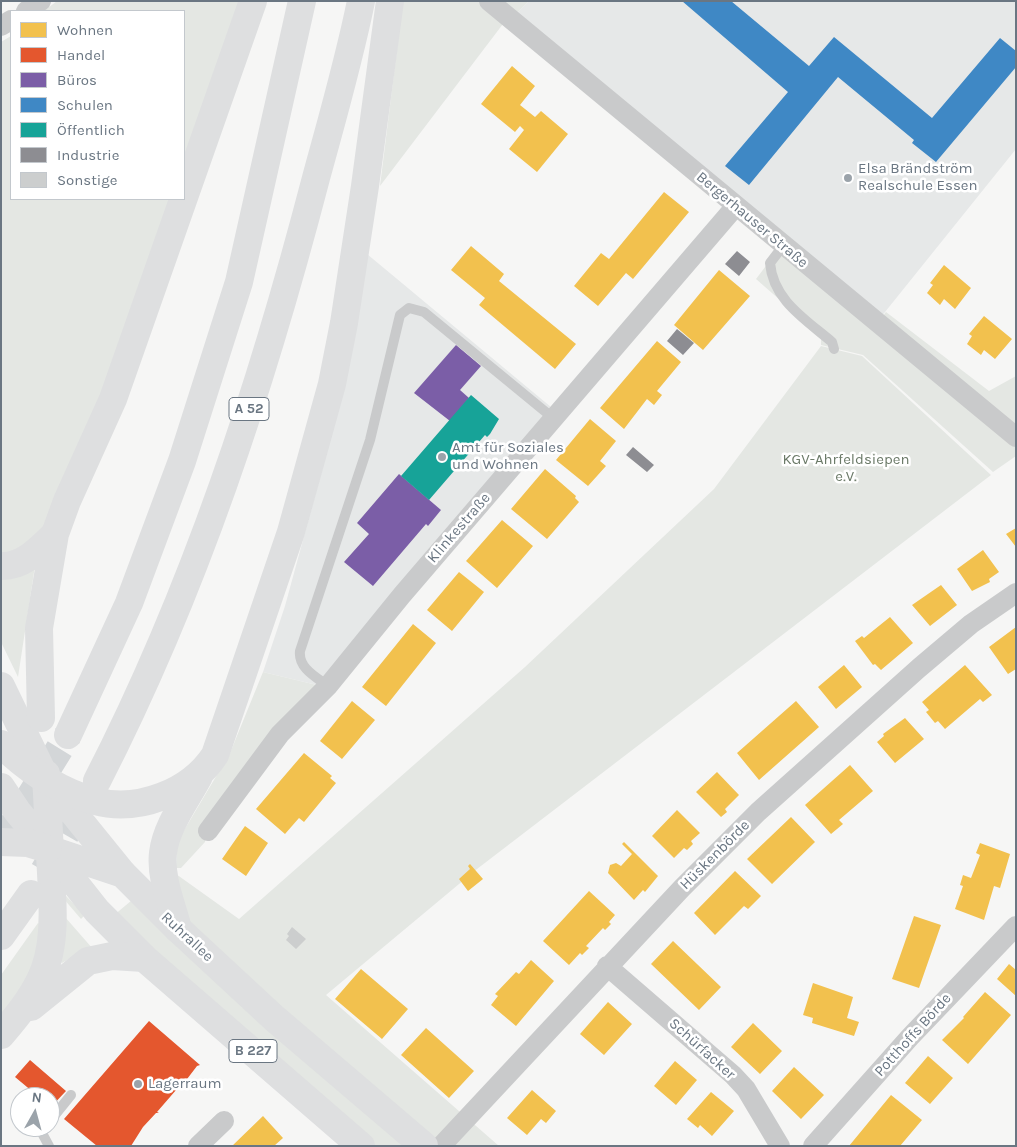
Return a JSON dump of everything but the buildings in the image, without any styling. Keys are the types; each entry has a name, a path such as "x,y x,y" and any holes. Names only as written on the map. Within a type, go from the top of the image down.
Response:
{"main road":[{"path":"185,196 253,1"},
{"path":"68,735 129,602 182,461 239,282 302,1"},
{"name":"A 52","path":"97,781 161,647 225,479 281,306 362,1"},
{"path":"178,929 164,873 163,854 169,833 202,772 215,755 226,726 291,532 332,384 348,294 390,1"},
{"path":"8,1027 39,985 48,962 53,934 41,893 48,849 39,628 54,534 67,501 114,399 184,200"},
{"path":"1,566 20,562 32,556 54,534"},
{"name":"Ruhrallee","path":"1,686 46,779 123,874 178,929 274,1018 424,1146"},
{"path":"1,744 22,763 46,779 95,802 124,804 158,798 182,787 202,772"},
{"path":"1,786 17,811 48,849"},
{"path":"1,842 28,843 123,874"},
{"name":"B 227","path":"48,849 97,911 144,958 361,1146"},
{"path":"1,936 41,893"},
{"path":"8,1027 88,961 112,956 144,958"}],"street":[{"path":"28,10 41,1"},
{"name":"Bergerhauser Straße","path":"489,1 572,68 783,246 1016,436"},
{"name":"Klinkestraße","path":"208,830 280,734 328,686 402,595 736,207"},
{"name":"Hüskenbörde","path":"441,1146 607,966 758,812 918,668 971,624 1016,593"},
{"name":"Potthoffs Börde","path":"813,1146 910,1037 1016,926"},
{"name":"Schürfacker","path":"607,966 733,1075 746,1089 780,1146"},
{"path":"198,1146 224,1121"}],"lane":[{"path":"783,246 770,262 770,273 778,292 787,304 832,342 834,349"},
{"path":"328,686 303,667 299,659 300,651 370,440 400,315 409,308 424,312 553,418"},
{"path":"60,1108 70,1095"}],"shaded area":[{"name":"Elsa Brändström Realschule Essen","path":"529,1 1016,1 1016,149 877,322 516,14"},
{"path":"367,254 557,412 325,687 263,672 285,606 333,430"}],"green space":[{"path":"57,1 249,1 185,185 185,10 45,10"},
{"path":"403,1 492,1 509,16 380,186"},
{"path":"501,1 529,1 516,14"},
{"path":"10,37 10,200 180,200 103,417 40,533 18,677 1,642 1,42"},
{"path":"781,246 876,324 886,312 989,391 1016,376 1016,456 993,472 863,355 821,345 821,336 756,279"},
{"name":"KGV-Ahrfeldsiepen e.V.","path":"821,346 862,356 991,475 477,869 326,995 499,1146 363,1146 113,916 169,869 239,919 525,667 714,489"},
{"path":"263,672 325,687 206,829 205,842 181,868 176,868 177,842 230,753"},
{"path":"66,896 85,915 81,919 63,898"},
{"path":"65,917 93,949 76,955 62,963 60,962"},
{"path":"38,923 45,928 38,962 1,1018 1,975"}],"tunnel":[{"path":"1,844 68,735"},
{"path":"44,871 88,796"}],"place":[{"name":"Elsa Brändström Realschule Essen","path":"848,178"},
{"name":"Amt für Soziales und Wohnen","path":"442,457"},
{"name":"Lagerraum","path":"138,1084"}]}
